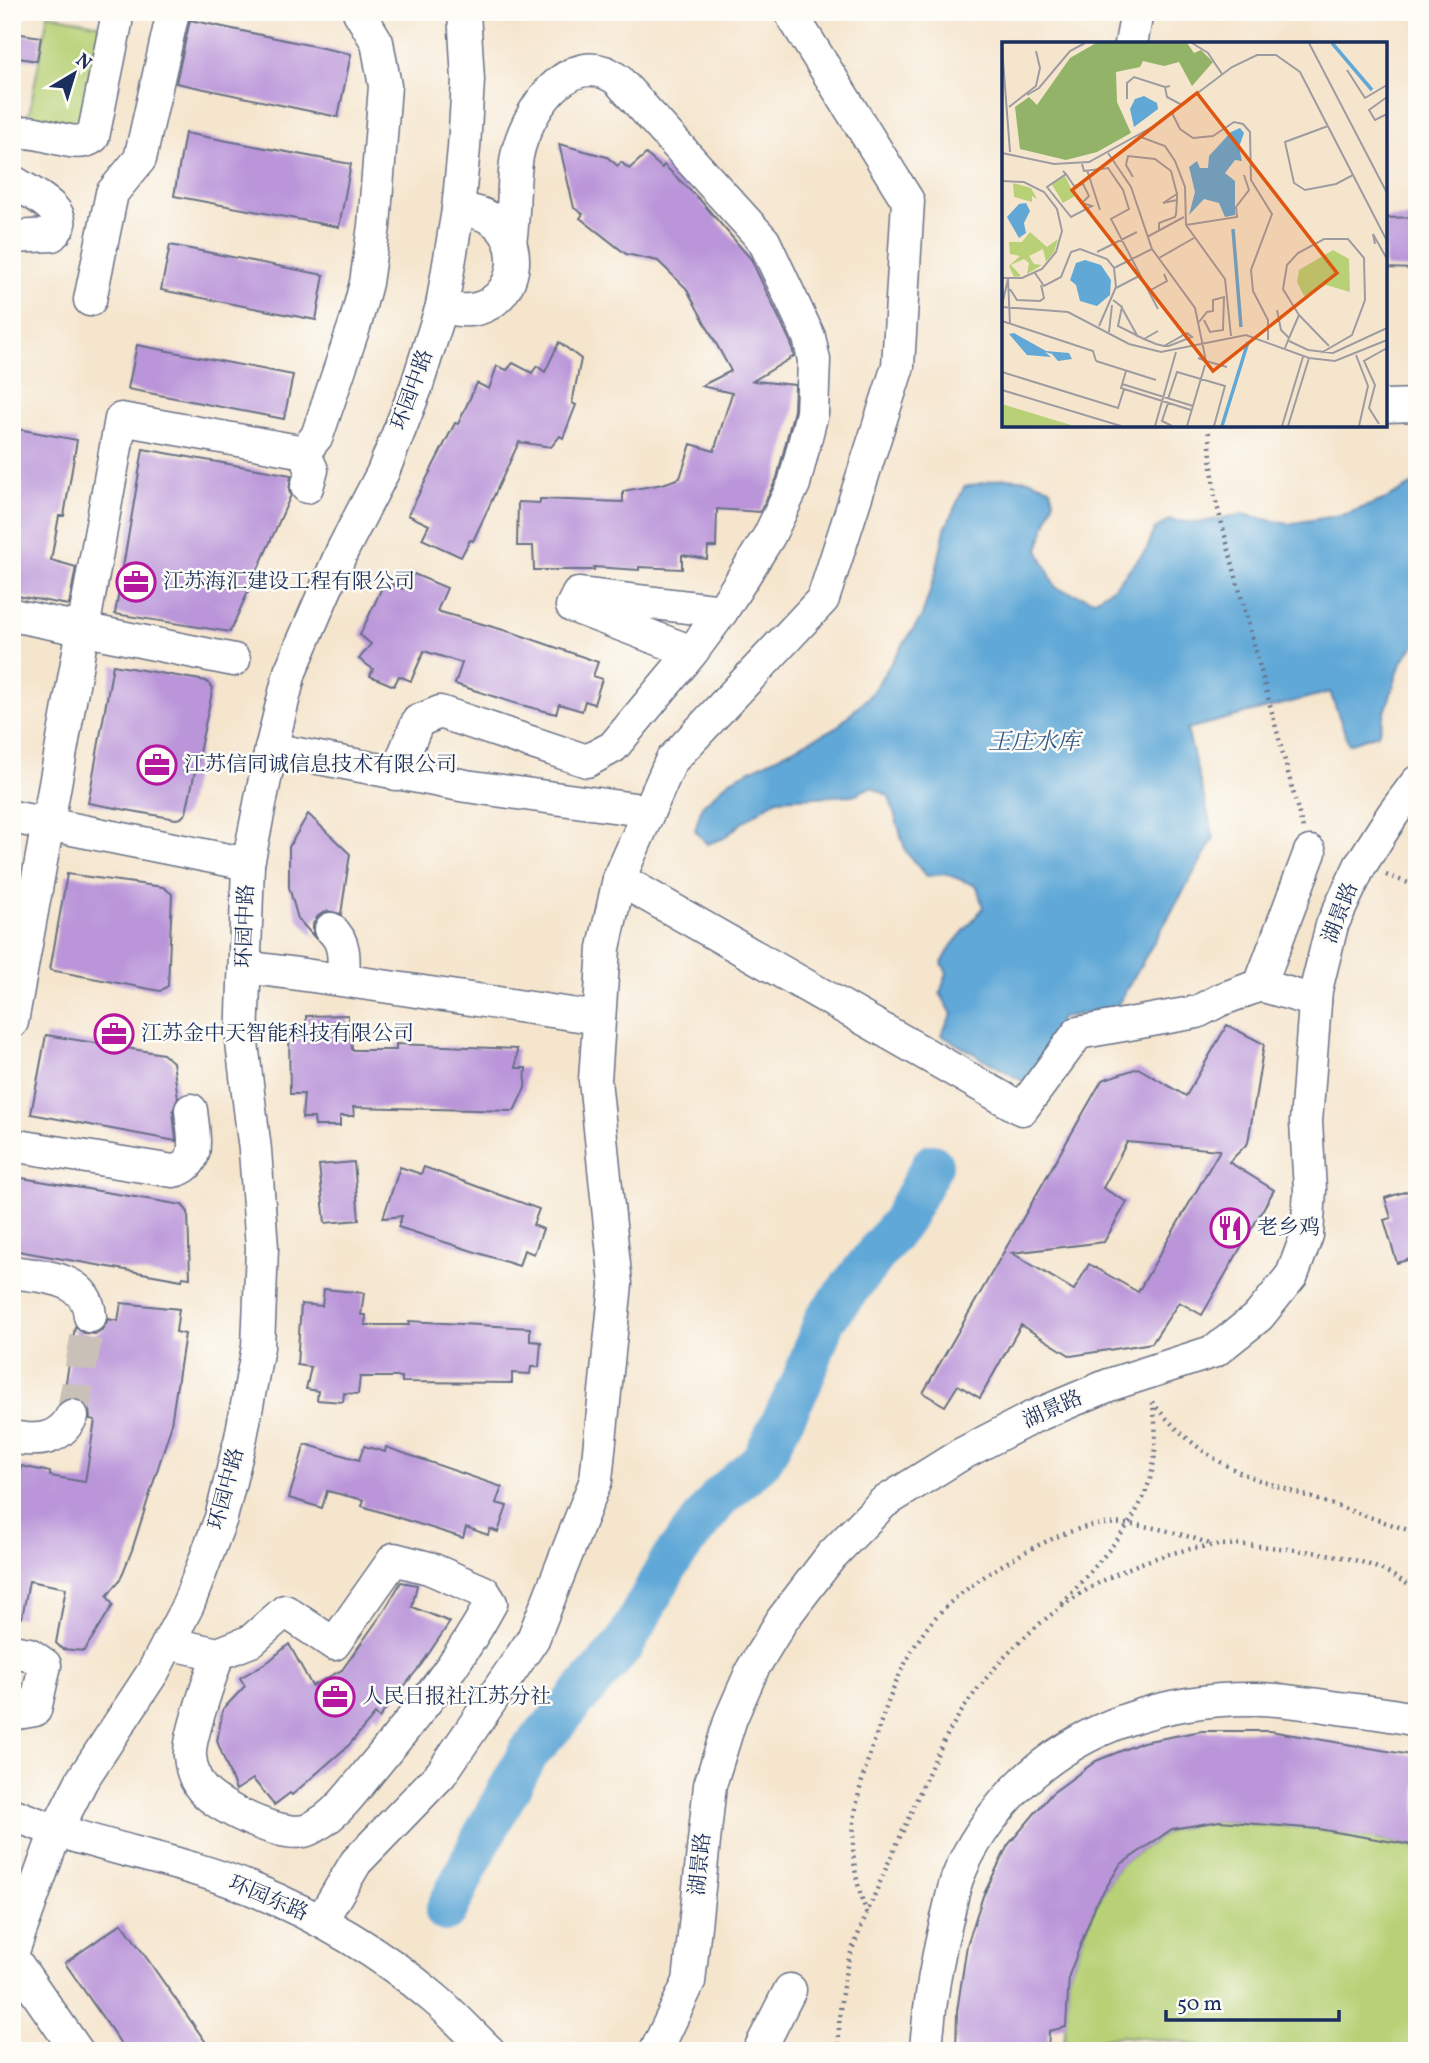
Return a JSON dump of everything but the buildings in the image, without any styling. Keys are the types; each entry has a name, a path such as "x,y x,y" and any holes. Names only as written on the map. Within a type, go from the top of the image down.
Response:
{"street":[{"path":"14,133 84,142 93,137 116,12"},
{"path":"90,300 112,193 140,159 173,12"},
{"path":"304,452 317,436 356,321 366,283 374,226 385,86 377,42 359,12"},
{"name":"环园中路","path":"12,1956 56,1831 82,1780 153,1672 188,1605 221,1518 241,1437 258,1347 262,1248 255,1150 242,1043 248,864 271,748 290,672 342,551 383,472 416,388 442,306 458,210 468,80 464,12"},
{"path":"321,1921 356,1862 441,1774 533,1639 596,1480 616,1284 595,1080 604,948 619,879 671,761 823,599 898,366 908,201 790,12"},
{"path":"1131,42 1137,12"},
{"path":"396,774 418,721 440,712 587,761 613,747 692,652 722,611 769,536 794,484 812,413 814,360 810,337 764,241 618,80 602,70 575,71 567,76 548,94 529,122 517,157 510,242 513,269 505,290 497,299 476,310 453,310 442,306"},
{"path":"12,181 56,210 60,221 59,228 52,235 12,237"},
{"path":"458,210 471,210 495,221 510,242"},
{"path":"1387,406 1417,405"},
{"path":"12,1022 15,986 48,825 121,419 304,452"},
{"path":"304,452 312,470 307,488"},
{"path":"692,652 572,606 578,594 722,611"},
{"path":"12,615 234,660"},
{"path":"271,748 466,786 649,811"},
{"name":"湖景路","path":"656,2051 688,1982 710,1785 731,1718 752,1668 782,1620 831,1556 883,1503 960,1455 1033,1417 1109,1385 1147,1388 1215,1351 1259,1316 1292,1275 1307,1235 1310,1190 1306,1122 1315,1001 1332,925 1360,866 1417,782"},
{"path":"12,817 248,864"},
{"path":"1260,985 1310,852"},
{"path":"619,879 1022,1109 1078,1033 1197,1012 1260,985 1315,1001"},
{"path":"331,929 342,944 343,979"},
{"path":"245,967 600,1018"},
{"path":"12,1145 179,1170 189,1164 195,1150 191,1110"},
{"path":"12,1272 60,1280 74,1286 86,1299 90,1317"},
{"path":"12,1437 31,1441 53,1436 62,1431 72,1416"},
{"path":"168,1643 218,1654 251,1641 285,1611 334,1644 394,1559 429,1568 484,1592 491,1603 426,1703 351,1793 325,1819 304,1831 278,1829 243,1815 204,1791 196,1779 189,1753 218,1654"},
{"path":"12,1651 29,1654 45,1665 35,1710 12,1714"},
{"path":"926,2051 936,1969 958,1876 988,1823 1007,1799 1065,1749 1116,1723 1146,1713 1204,1701 1288,1701 1417,1720"},
{"name":"环园东路","path":"12,1814 94,1844 169,1861 251,1889 321,1921 365,1947 434,1999 489,2051"},
{"path":"12,1956 78,2051"},
{"path":"759,2051 790,1990"}],"path":[{"path":"1208,427 1215,498 1277,735"},
{"path":"1057,1611 1139,1509 1152,1476 1156,1425 1147,1388"},
{"path":"1147,1388 1185,1439 1228,1468 1417,1533"},
{"path":"867,1914 853,1862 856,1802 880,1725 910,1654 934,1618 967,1588 1014,1558 1072,1533 1102,1524 1195,1538 1212,1546"},
{"path":"839,2051 843,1986 848,1959 886,1867 950,1730 1002,1659 1029,1633 1057,1611 1130,1567 1184,1550 1212,1546 1278,1548 1362,1561 1417,1591"}],"green space":[{"path":"48,14 100,25 80,131 28,120"},
{"path":"1220,1821 1318,1829 1417,1847 1417,2051 1217,2051 1184,2042 1120,2036 1064,2045 1069,1975 1096,1904 1120,1865 1172,1829"}],"water":[{"name":"王庄水库","path":"1004,478 1031,480 1050,488 1054,500 1038,550 1056,588 1094,600 1115,586 1147,549 1154,530 1169,520 1198,523 1243,514 1288,524 1346,514 1386,499 1417,482 1417,642 1401,663 1378,734 1349,744 1330,692 1187,729 1214,838 1117,1006 1061,1018 1026,1083 941,1035 952,1014 940,993 947,973 942,963 952,945 983,908 977,886 946,874 926,876 906,852 889,796 871,787 853,795 777,799 724,838 707,844 695,830 702,806 730,780 837,727 870,695 922,616 936,572 945,529 964,487"}],"waterway":[{"path":"446,1911 528,1754 624,1645 669,1563 720,1497 762,1460 801,1384 825,1319 901,1222 932,1165"}],"tunnel":[{"path":"72,1416 90,1316"}],"place":[{"name":"江苏海汇建设工程有限公司","path":"136,582"},
{"name":"江苏信同诚信息技术有限公司","path":"157,765"},
{"name":"江苏金中天智能科技有限公司","path":"114,1034"},
{"name":"老乡鸡","path":"1230,1228"},
{"name":"人民日报社江苏分社","path":"335,1697"}]}
